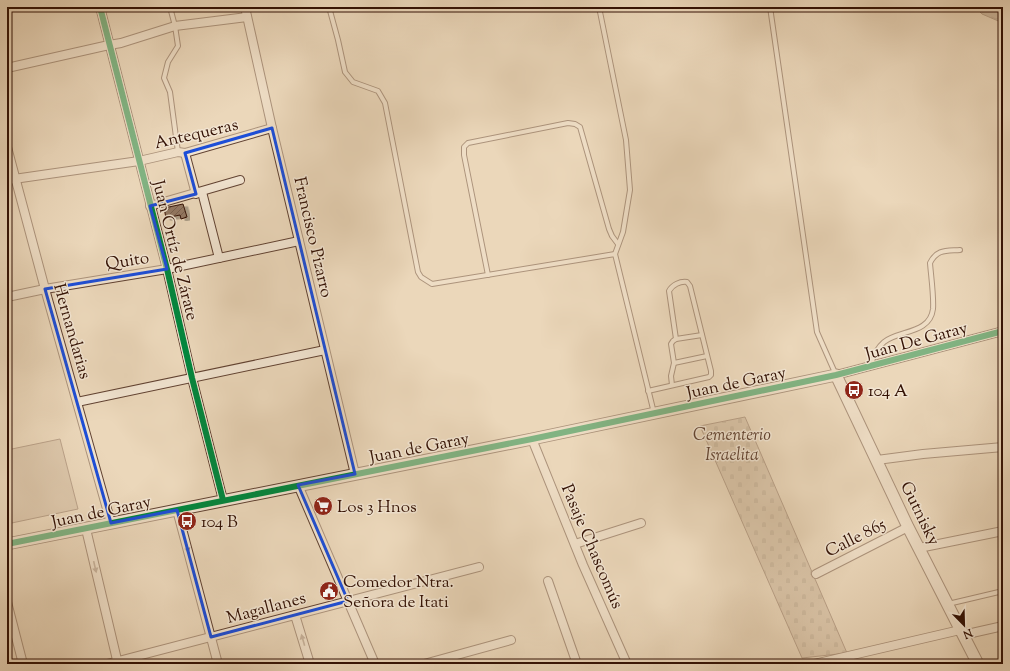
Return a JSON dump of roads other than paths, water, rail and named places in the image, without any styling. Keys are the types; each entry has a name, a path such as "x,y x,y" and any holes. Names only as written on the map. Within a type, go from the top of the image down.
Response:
{"street":[{"name":"Juan Ortíz de Zárate","path":"100,7 167,269 192,378 224,500"},
{"name":"Francisco Pizarro","path":"245,7 272,128 355,474"},
{"path":"7,68 121,43 175,26 247,17"},
{"name":"Antequeras","path":"11,180 139,161 181,152 272,128"},
{"name":"Hernandarias","path":"7,147 11,180 45,289 111,523"},
{"path":"181,152 199,193 219,258"},
{"path":"150,206 240,180"},
{"name":"Quito","path":"7,297 45,289 167,269 299,241"},
{"name":"Juan De Garay","path":"836,375 1003,332"},
{"path":"77,402 325,350"},
{"name":"Juan de Garay","path":"7,544 532,439 836,375"},
{"name":"Gutnisky","path":"836,375 908,527 978,664"},
{"name":"Pasaje Chascomús","path":"532,439 575,544 627,664"},
{"path":"877,460 922,454 1003,447"},
{"path":"298,486 375,664"},
{"path":"177,510 218,664"},
{"path":"575,544 641,523"},
{"name":"Calle 865","path":"816,574 908,527"},
{"path":"86,529 117,663"},
{"path":"919,548 1003,531"},
{"name":"Magallanes","path":"107,664 117,663 479,567"},
{"path":"548,581 577,664"},
{"path":"7,602 23,664"},
{"path":"295,615 310,664"},
{"path":"814,664 961,632 1003,626"},
{"path":"424,664 511,640"},
{"path":"855,655 857,664"}],"lane":[{"path":"170,7 178,46 168,62 164,78 170,92 181,152"},
{"path":"329,7 345,72 353,82 378,92 384,102 418,272 421,277 432,284 615,254"},
{"path":"599,7 626,140 630,190 623,232 615,254 654,413"},
{"path":"770,7 817,332 836,375"},
{"path":"488,275 464,155 464,147 468,143 568,123 575,124 580,127 609,229 618,244"},
{"path":"870,366 873,357 885,341 924,325 930,318 933,310 930,263 934,256 939,252 960,250"},
{"path":"648,390 709,377 711,375 708,356 690,286 687,282 674,285 669,291 676,339"},
{"path":"672,385 671,376 674,363 673,341 676,339 702,335"},
{"path":"674,363 708,356"},
{"path":"947,604 1003,591"}],"water":[{"path":"975,7 1003,7 1003,23 982,14"}],"place":[{"name":"104 A","path":"854,390"},
{"name":"Los 3 Hnos","path":"323,506"},
{"name":"104 B","path":"187,521"},
{"name":"Comedor Ntra. Señora de Itati","path":"329,591"}],"park label":[{"name":"Cementerio Israelita","path":"732,444"}]}
